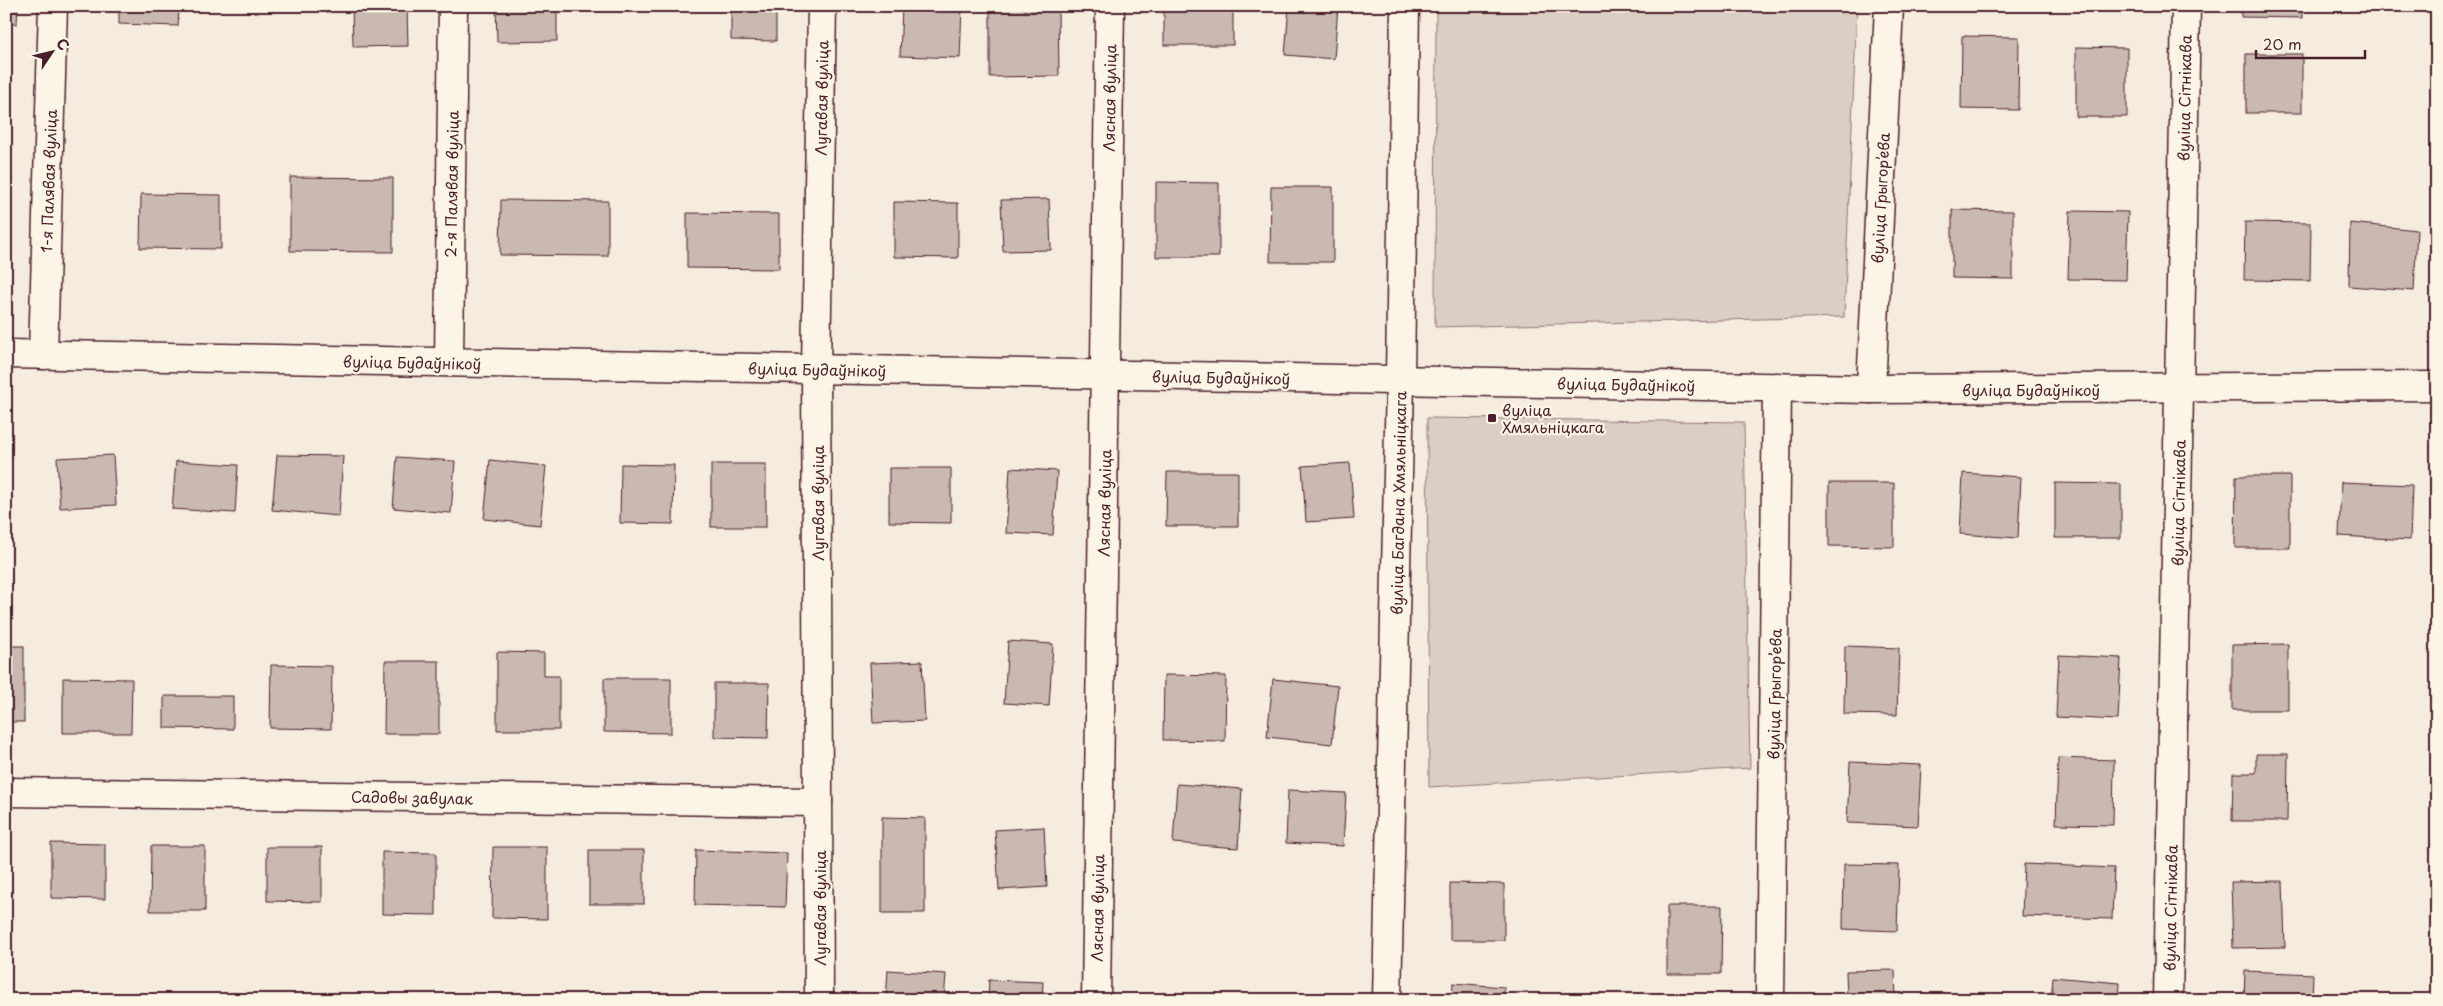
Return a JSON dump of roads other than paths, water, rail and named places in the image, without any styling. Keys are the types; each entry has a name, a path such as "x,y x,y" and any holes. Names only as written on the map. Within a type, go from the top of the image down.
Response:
{"street":[{"name":"1-я Палявая вуліца","path":"43,355 53,6"},
{"name":"2-я Палявая вуліца","path":"449,362 453,6"},
{"name":"Лугавая вуліца","path":"819,1000 816,370 822,6"},
{"name":"Лясная вуліца","path":"1096,1000 1110,6"},
{"name":"вуліца Багдана Хмяльніцкага","path":"1387,1000 1400,380 1405,6"},
{"name":"вуліца Грыгорʼева","path":"1872,389 1889,6"},
{"name":"вуліца Сітнікава","path":"2168,1000 2186,6"},
{"name":"вуліца Будаўнікоў","path":"6,354 1872,389 2180,389 2437,386"},
{"name":"вуліца Грыгорʼева","path":"1770,1000 1777,387"},
{"name":"Садовы завулак","path":"6,792 818,802"}],"place":[{"name":"вуліца Хмяльніцкага","path":"1492,418"}]}
